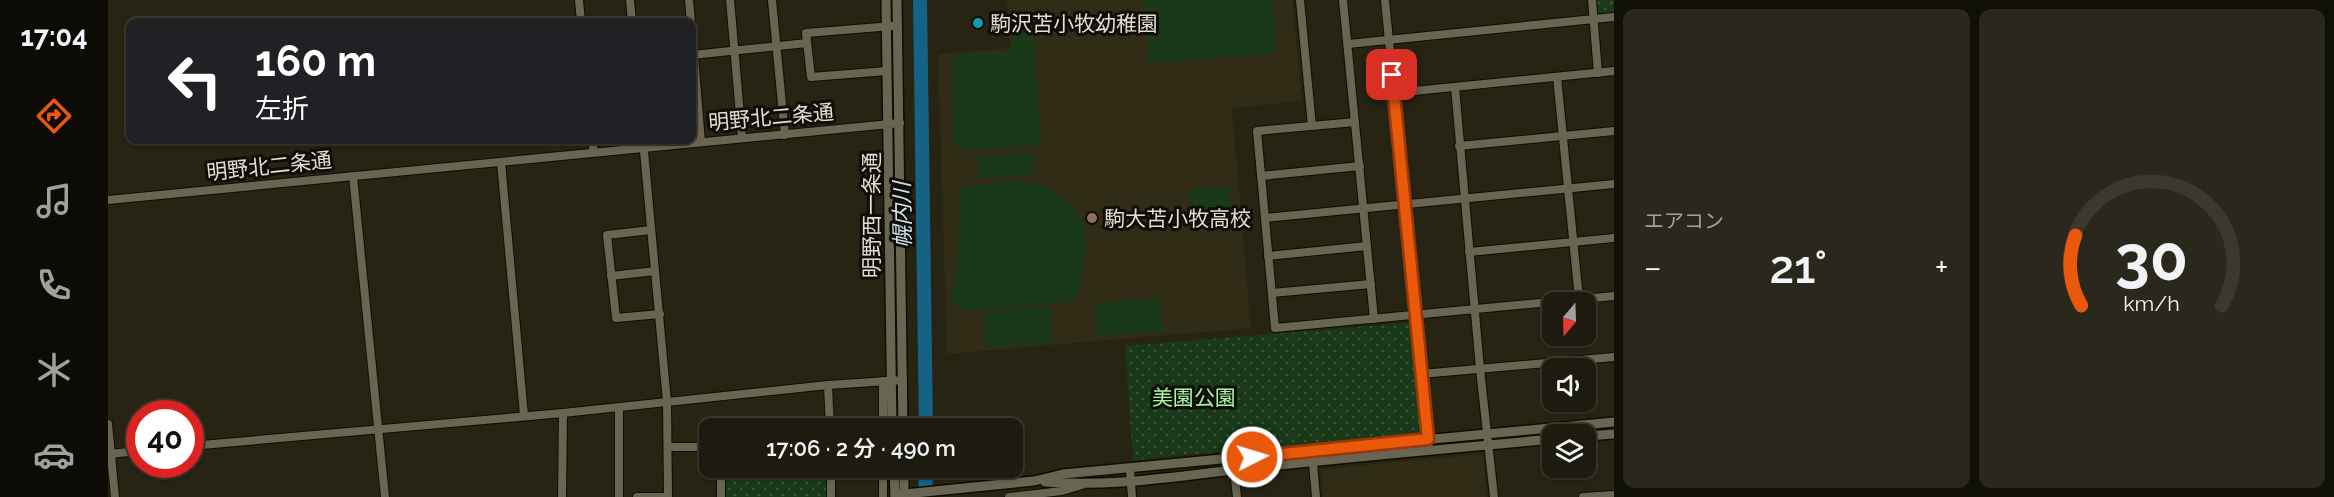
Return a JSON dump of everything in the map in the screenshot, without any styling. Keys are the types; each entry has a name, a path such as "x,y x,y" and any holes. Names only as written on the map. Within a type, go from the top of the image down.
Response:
{"street":[{"path":"579,0 581,18"},
{"path":"630,0 632,18"},
{"path":"688,0 690,18"},
{"path":"730,0 742,138"},
{"path":"772,0 785,135"},
{"name":"明野西一条通","path":"886,0 889,124 887,381 891,418"},
{"name":"明野西一条通","path":"897,0 903,418"},
{"path":"1300,0 1312,126"},
{"path":"1343,0 1374,319"},
{"path":"1385,0 1429,450"},
{"path":"1592,0 1598,73"},
{"path":"1348,44 1614,17"},
{"path":"887,71 811,76 807,33 897,25"},
{"path":"696,54 807,43"},
{"path":"1394,93 1614,71"},
{"path":"1557,77 1578,292"},
{"path":"696,87 701,142"},
{"path":"1455,87 1463,199 1494,497"},
{"path":"1355,122 1257,131 1275,328 1542,303"},
{"name":"明野北二条通","path":"696,142 900,123"},
{"path":"1459,146 1614,131"},
{"path":"593,144 594,152"},
{"name":"明野北二条通","path":"108,200 501,162 594,152 638,144"},
{"path":"637,497 668,497 669,447 660,314 643,144"},
{"path":"501,162 524,415"},
{"path":"1261,176 1360,166"},
{"path":"352,176 385,497"},
{"path":"1265,218 1614,184"},
{"path":"651,230 607,235 611,276 616,318 660,314"},
{"path":"1469,252 1614,238"},
{"path":"1268,256 1367,246"},
{"path":"611,276 655,272"},
{"path":"1272,294 1371,284"},
{"path":"1596,298 1614,296"},
{"path":"1421,374 1614,357"},
{"path":"204,445 618,408 828,385 903,380"},
{"path":"884,418 887,381"},
{"path":"828,385 830,418"},
{"path":"618,408 619,497"},
{"path":"562,497 563,413"},
{"path":"902,496 1034,482 1083,485 1130,483 1234,470 1428,439 1614,422"},
{"path":"108,424 109,454 115,497"},
{"path":"1596,435 1614,434"},
{"path":"1034,482 1063,474 1130,470 1233,459 1429,450 1542,440"},
{"path":"669,447 699,447"},
{"path":"109,454 126,452"},
{"path":"1312,457 1316,497"},
{"path":"1233,459 1237,497"},
{"path":"1130,470 1132,497"},
{"path":"721,478 721,497"},
{"path":"831,478 831,497"},
{"path":"883,478 883,497"},
{"path":"897,478 902,496"},
{"path":"902,496 903,478"},
{"path":"1009,497 1083,485"},
{"path":"1583,497 1614,495"}],"shaded area":[{"name":"駒大苫小牧高校","path":"1007,0 1292,0 1302,101 1232,108 1251,328 947,354 938,54 1010,48"},
{"path":"1481,454 1487,497 1323,497 1321,471 1324,469"}],"green space":[{"path":"1144,0 1272,0 1277,53 1149,63"},
{"path":"1592,0 1614,0 1614,17 1594,19"},
{"path":"1028,15 1032,20 1041,137 1036,145 968,151 953,142 953,55 1013,51 1011,17"},
{"path":"1032,152 1034,174 979,179 976,158"},
{"path":"1014,181 1040,185 1052,190 1072,206 1079,217 1084,229 1086,250 1074,302 961,311 951,298 958,259 960,187"},
{"path":"1229,186 1233,229 1193,233 1189,189"},
{"path":"1160,298 1163,331 1098,336 1095,303"},
{"path":"1050,307 1053,342 986,347 984,312"},
{"name":"美園公園","path":"1408,323 1421,432 1133,460 1125,346"},
{"path":"725,478 826,478 826,497 725,497"}],"waterway":[{"name":"幌内川","path":"920,0 926,418"},
{"name":"幌内川","path":"925,497 926,478"}],"place":[{"name":"駒沢苫小牧幼稚園","path":"978,23"},
{"name":"駒大苫小牧高校","path":"1092,218"}],"route":[{"path":"1252,457 1428,439 1392,75"}]}
